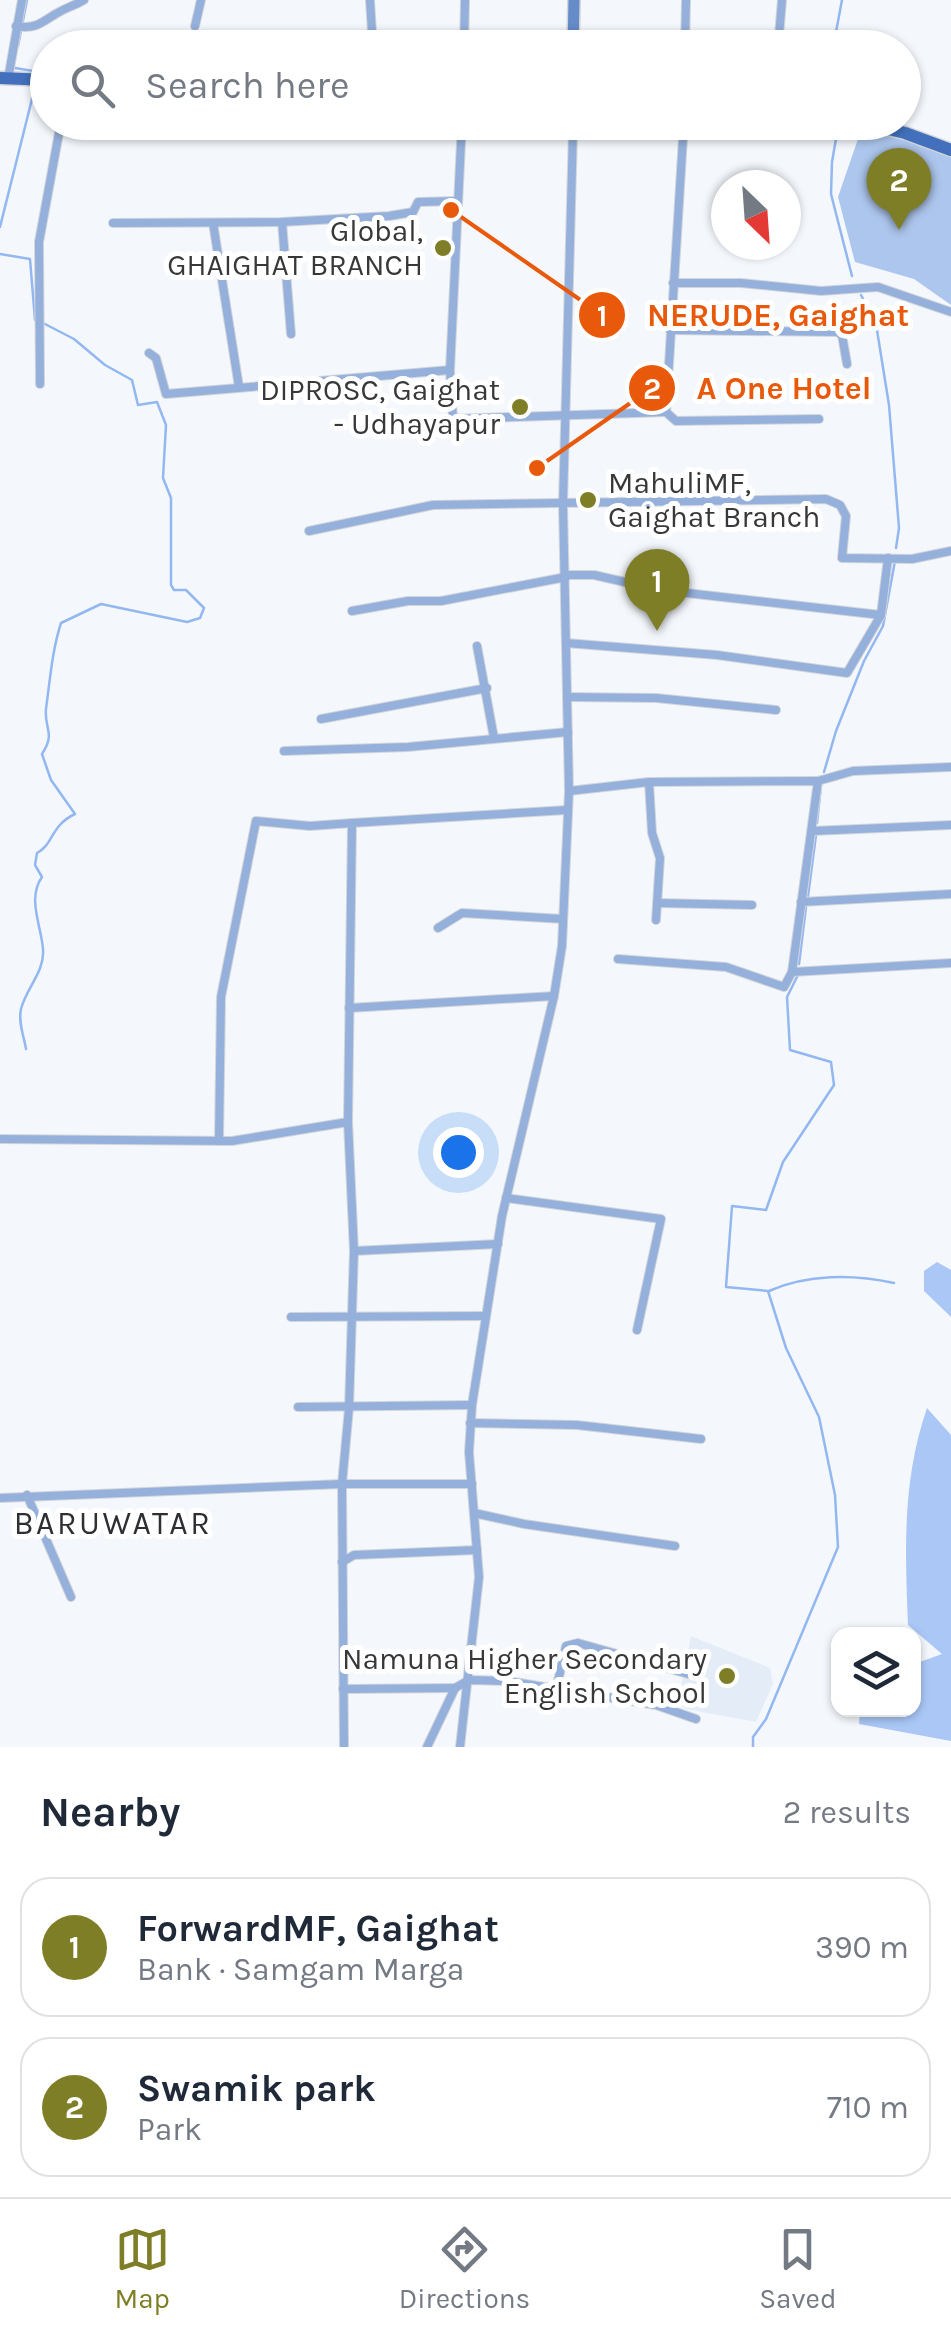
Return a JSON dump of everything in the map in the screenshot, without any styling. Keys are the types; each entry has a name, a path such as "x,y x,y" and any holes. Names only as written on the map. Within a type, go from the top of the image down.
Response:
{"main road":[{"path":"573,30 574,0"},
{"path":"4,79 30,80"},
{"path":"921,139 951,150"}],"street":[{"path":"4,79 20,27 22,0"},
{"path":"57,0 54,6 58,12"},
{"path":"20,27 46,23 58,12 84,0"},
{"path":"196,26 202,0"},
{"path":"370,0 371,30"},
{"path":"464,30 465,0"},
{"path":"685,30 686,0"},
{"path":"780,30 782,0"},
{"path":"40,384 39,242 58,140"},
{"path":"461,140 450,370 453,419 666,412 676,422 820,419"},
{"path":"460,1747 480,1577 470,1422 506,1198 554,996 563,919 569,791 563,504 573,140"},
{"path":"666,412 683,140"},
{"path":"113,223 282,222 390,216 412,212 418,202 456,202"},
{"path":"282,222 291,334"},
{"path":"213,223 240,387"},
{"path":"673,282 741,283 822,291 878,287 951,312"},
{"path":"670,330 837,332 842,335 847,364"},
{"path":"150,353 156,358 166,394 450,370"},
{"path":"309,530 433,505 826,499 840,504 846,516 842,558 912,560 951,551"},
{"path":"566,642 718,655 847,673 881,615 888,558"},
{"path":"352,610 408,601 441,601 566,576 594,575 660,590 881,615"},
{"path":"477,646 494,738"},
{"path":"321,719 486,688"},
{"path":"567,697 656,698 776,710"},
{"path":"284,752 408,747 568,732"},
{"path":"569,791 649,782 818,780 853,771 951,767"},
{"path":"618,959 726,967 784,987 792,972 818,780"},
{"path":"649,782 652,833 660,858 656,920"},
{"path":"219,1141 221,997 256,821 310,826 567,810"},
{"path":"344,1747 342,1484 349,1408 354,1251 348,1122 352,824"},
{"path":"812,831 951,825"},
{"path":"801,902 951,894"},
{"path":"657,903 752,905"},
{"path":"438,928 462,913 563,919"},
{"path":"792,972 951,963"},
{"path":"349,1008 554,996"},
{"path":"0,1139 219,1141 348,1122"},
{"path":"506,1198 661,1219 637,1330"},
{"path":"354,1251 498,1244"},
{"path":"291,1317 485,1316"},
{"path":"298,1407 472,1406"},
{"path":"470,1422 577,1425 701,1439"},
{"path":"0,1498 342,1484 472,1484"},
{"path":"27,1495 70,1597"},
{"path":"474,1513 675,1546"},
{"path":"342,1562 354,1555 477,1550"},
{"path":"556,1690 566,1646 578,1642 688,1674"},
{"path":"343,1689 456,1688 469,1680 507,1681 656,1705 696,1719"},
{"path":"427,1747 456,1688"}],"shaded area":[{"path":"858,140 912,140 951,157 951,305 914,279 855,262 838,197"},
{"path":"937,1262 951,1270 951,1317 924,1291 924,1271"},
{"path":"927,1408 951,1435 951,1741 859,1724 860,1717 921,1717 921,1662 942,1654 921,1636 921,1627 908,1625 909,1489"},
{"name":"Namuna Higher Secondary English School","path":"691,1636 770,1668 773,1684 756,1722 686,1709 678,1703"}],"waterway":[{"path":"18,46 27,0"},
{"path":"836,30 842,0"},
{"path":"15,68 30,70"},
{"path":"0,227 30,107"},
{"path":"836,140 831,194 852,276"},
{"path":"0,254 30,259 35,320"},
{"path":"861,295 876,324 889,405 899,528 896,548"},
{"path":"26,1049 21,1009 43,957 35,903 42,877 35,865 37,853 61,824 75,814 51,780 42,754 49,736 46,709 61,623 101,604 187,622 200,618 204,608 186,590 174,590 171,585 171,498 163,478 166,425 157,402 138,405 132,380 105,365 74,339 43,323"},
{"path":"824,772 864,661 883,626 895,561"},
{"path":"817,823 821,786"},
{"path":"808,896 816,835"},
{"path":"799,964 806,907"},
{"path":"753,1747 753,1737 766,1719 838,1547 835,1495 819,1417 786,1348 768,1291 726,1287 732,1206 766,1210 783,1162 834,1085 831,1062 790,1050 787,997 798,975"},
{"path":"769,1291 799,1281 830,1277 894,1283"}],"place":[{"name":"NERUDE, Gaighat","path":"451,210"},
{"name":"Swamik park","path":"899,230"},
{"name":"Global, GHAIGHAT BRANCH","path":"443,248"},
{"name":"DIPROSC, Gaighat - Udhayapur","path":"520,407"},
{"name":"A One Hotel","path":"537,468"},
{"name":"MahuliMF, Gaighat Branch","path":"588,500"},
{"name":"ForwardMF, Gaighat","path":"657,631"},
{"name":"Namuna Higher Secondary English School","path":"727,1676"}],"district":[{"name":"BARUWATAR","path":"113,1523"}]}
